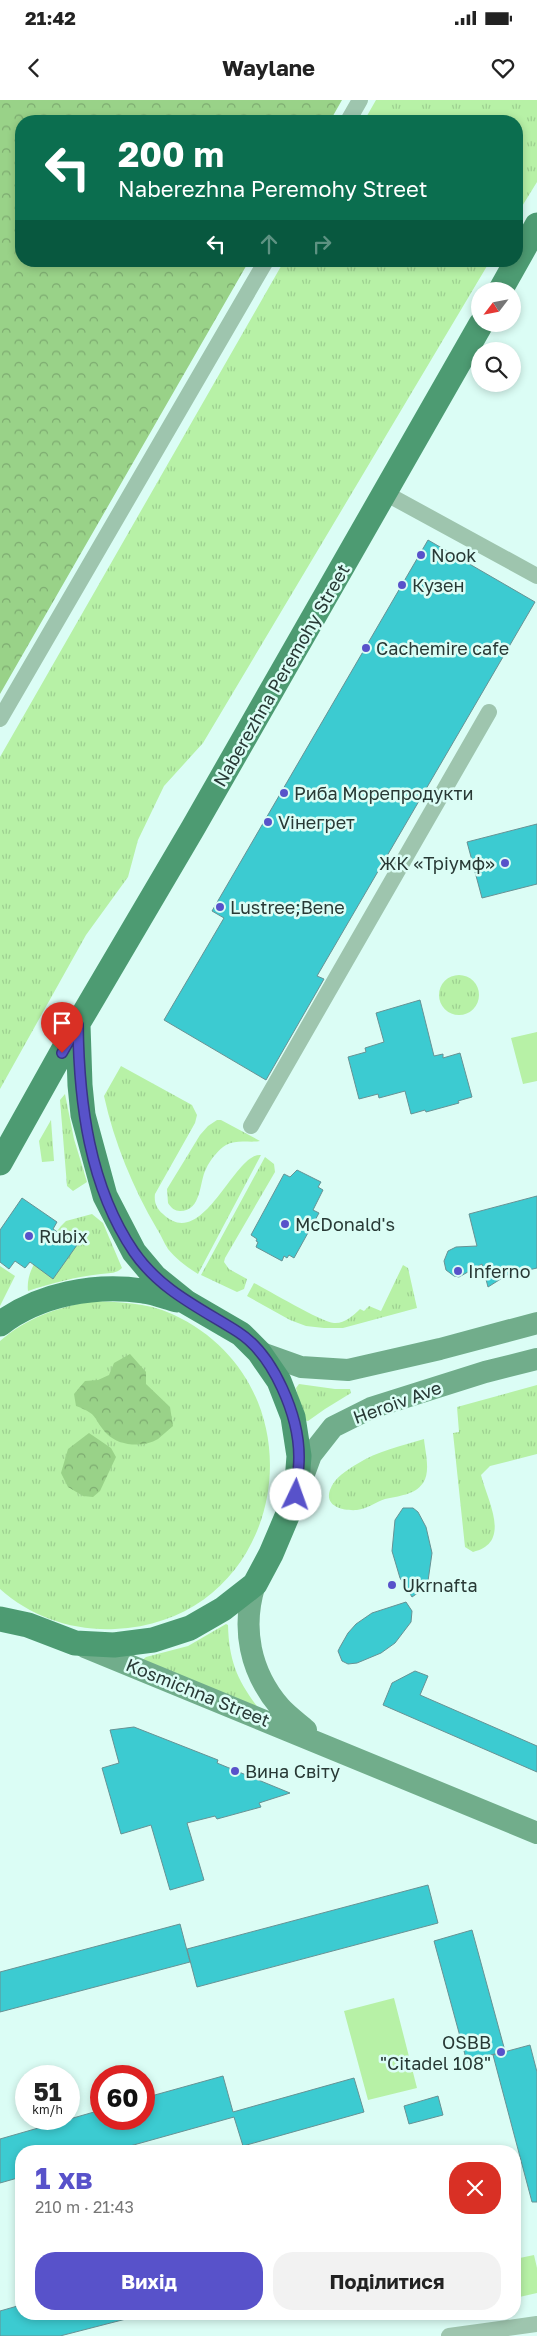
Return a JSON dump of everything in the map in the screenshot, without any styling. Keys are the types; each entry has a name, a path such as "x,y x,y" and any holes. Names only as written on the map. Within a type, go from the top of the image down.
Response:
{"main road":[{"path":"523,251 537,226"},
{"path":"505,282 514,267"},
{"name":"Naberezhna Peremohy Street","path":"0,1163 477,332"},
{"path":"0,1619 28,1625 75,1643 114,1645 153,1640 190,1628 222,1609 255,1584 271,1554 296,1495 299,1456 293,1417 279,1381 259,1352 240,1334 186,1302 155,1277 134,1252 105,1196 83,1115 78,1025"},
{"path":"0,1324 14,1313 40,1302 66,1295 106,1289 144,1291 186,1302"},
{"name":"Heroiv Ave","path":"259,1352 301,1367 348,1370 440,1349 537,1322"},
{"name":"Heroiv Ave","path":"296,1495 311,1455 333,1427 371,1408 485,1372 537,1359"},
{"name":"Kosmichna Street","path":"255,1584 251,1596 248,1627 251,1655 265,1686 281,1708 320,1742"},
{"path":"0,1605 28,1625"},
{"name":"Kosmichna Street","path":"75,1643 320,1742 537,1833"}],"street":[{"path":"351,115 360,100"},
{"path":"0,719 263,267"},
{"path":"386,493 537,576"},
{"path":"251,1126 489,712"},
{"path":"449,2336 537,2324"}],"green space":[{"path":"0,100 342,100 333,115 15,115 15,267 246,267 0,694"},
{"path":"376,100 537,100 537,182 523,205 523,115 367,115"},
{"path":"281,267 486,267 477,282 471,282 471,293 203,743 164,786 138,840 128,877 86,935 0,1089 0,757"},
{"path":"459,975 473,981 479,995 473,1009 459,1015 445,1009 439,995 445,981"},
{"path":"537,1032 537,1081 523,1084 511,1038"},
{"path":"121,1066 192,1105 197,1115 195,1123 155,1194 156,1205 163,1214 178,1223 191,1221 204,1212 217,1198 240,1168 251,1158 261,1155 198,1274 182,1263 168,1249 148,1213 125,1164 104,1096"},
{"path":"65,1094 74,1139 87,1182 73,1191 67,1186 60,1100"},
{"path":"51,1120 54,1161 42,1162 39,1141"},
{"path":"217,1120 221,1120 260,1141 234,1142 223,1147 208,1166 196,1201 187,1210 175,1210 168,1203 167,1189 200,1135"},
{"path":"265,1157 274,1164 275,1172 224,1262 229,1269 247,1279 244,1289 237,1292 201,1275"},
{"path":"92,1214 103,1223 122,1268 115,1272 91,1275 28,1291 30,1273 38,1256 61,1226 66,1221"},
{"path":"403,1265 408,1268 417,1308 343,1328 306,1326 290,1320 247,1296 254,1283 318,1317 338,1323 348,1319 360,1309 364,1311 369,1306 381,1311"},
{"path":"0,1266 15,1276 0,1306"},
{"path":"90,1301 132,1303 162,1310 172,1314 222,1348 254,1393 269,1443 267,1496 250,1545 219,1587 174,1616 115,1629 84,1628 53,1620 25,1607 0,1589 0,1341 21,1326 42,1315"},
{"path":"130,1354 146,1372 146,1384 170,1407 173,1426 158,1439 138,1445 124,1443 112,1438 102,1429 95,1417 76,1406 74,1394 85,1381 98,1380 109,1375 114,1363"},
{"path":"299,1384 350,1389 351,1393 308,1421 303,1420 296,1388"},
{"path":"537,1385 537,1454 490,1466 481,1475 492,1509 495,1531 492,1540 485,1547 473,1552 465,1547 453,1433 459,1432 457,1407"},
{"path":"89,1433 111,1448 116,1457 100,1491 93,1497 83,1496 68,1487 61,1473 68,1449"},
{"path":"424,1439 427,1473 423,1483 416,1490 357,1510 341,1509 332,1504 329,1496 330,1490 338,1478 349,1469 381,1452"},
{"path":"226,1624 228,1625 232,1660 245,1689 259,1709 139,1663 146,1657 188,1646"},
{"path":"394,1998 417,2088 368,2100 344,2011"},
{"path":"534,2255 537,2268 537,2293 521,2297 521,2258"}],"building":[{"path":"428,540 535,602 317,976 324,979 266,1080 164,1020 224,918 212,911"},
{"name":"ЖК «Тріумф»","path":"537,824 537,884 482,898 467,842"},
{"path":"420,1000 434,1056 443,1054 443,1058 460,1053 472,1097 458,1101 459,1103 411,1114 405,1091 379,1098 378,1094 359,1099 348,1057 366,1052 365,1048 384,1042 376,1013"},
{"name":"McDonald's","path":"297,1170 321,1182 318,1187 323,1190 313,1210 319,1213 294,1258 289,1255 287,1258 284,1256 282,1261 256,1247 257,1239 251,1235 284,1174 290,1177"},
{"path":"537,1196 537,1268 507,1275 488,1287 482,1264 459,1277 446,1270 444,1261 448,1251 456,1247 477,1246 469,1214"},
{"path":"22,1198 57,1222 53,1229 77,1245 53,1279 30,1262 25,1268 15,1261 9,1269 0,1262 0,1230"},
{"path":"403,1508 413,1508 418,1512 426,1527 432,1553 428,1581 425,1588 412,1597 400,1578 392,1551 395,1520"},
{"path":"406,1602 412,1611 411,1622 395,1643 381,1653 357,1663 348,1664 342,1661 338,1651 348,1633 356,1624 372,1613"},
{"path":"415,1671 428,1676 420,1695 537,1746 537,1772 383,1705 392,1683"},
{"path":"134,1727 218,1760 217,1763 290,1793 259,1803 261,1807 217,1819 215,1816 187,1823 204,1880 170,1890 151,1825 121,1834 102,1768 119,1763 110,1730"},
{"path":"428,1885 438,1923 197,1987 187,1949"},
{"path":"180,1924 190,1962 0,2012 0,1972"},
{"path":"472,1930 505,2051 467,2062 434,1941"},
{"path":"530,2045 537,2072 537,2202 532,2202 521,2161 521,2145 517,2145 493,2055"},
{"path":"223,2076 233,2112 354,2078 364,2112 247,2145 243,2145 234,2117 134,2145 15,2145 15,2179 0,2183 0,2139 31,2130 80,2130 80,2116 90,2113 90,2130 155,2130 155,2095"},
{"path":"438,2096 443,2115 409,2124 404,2106"},
{"path":"15,2307 15,2320 122,2320 60,2336 0,2336 0,2311"}],"place":[{"name":"Nook","path":"421,555"},
{"name":"Кузен","path":"402,585"},
{"name":"Cachemire cafe","path":"366,648"},
{"name":"Риба Морепродукти","path":"284,793"},
{"name":"Vінегрет","path":"268,822"},
{"name":"ЖК «Тріумф»","path":"505,863"},
{"name":"Lustree;Bene","path":"220,907"},
{"name":"McDonald's","path":"285,1224"},
{"name":"Rubix","path":"29,1236"},
{"name":"Inferno","path":"458,1271"},
{"name":"Ukrnafta","path":"392,1585"},
{"name":"Вина Світу","path":"235,1771"},
{"name":"OSBB \"Citadel 108\"","path":"501,2052"}],"route":[{"path":"62,1053 78,1025 83,1115 105,1196 134,1252 155,1277 186,1302 240,1334 259,1352 279,1381 293,1417 299,1456 296,1495"}]}
